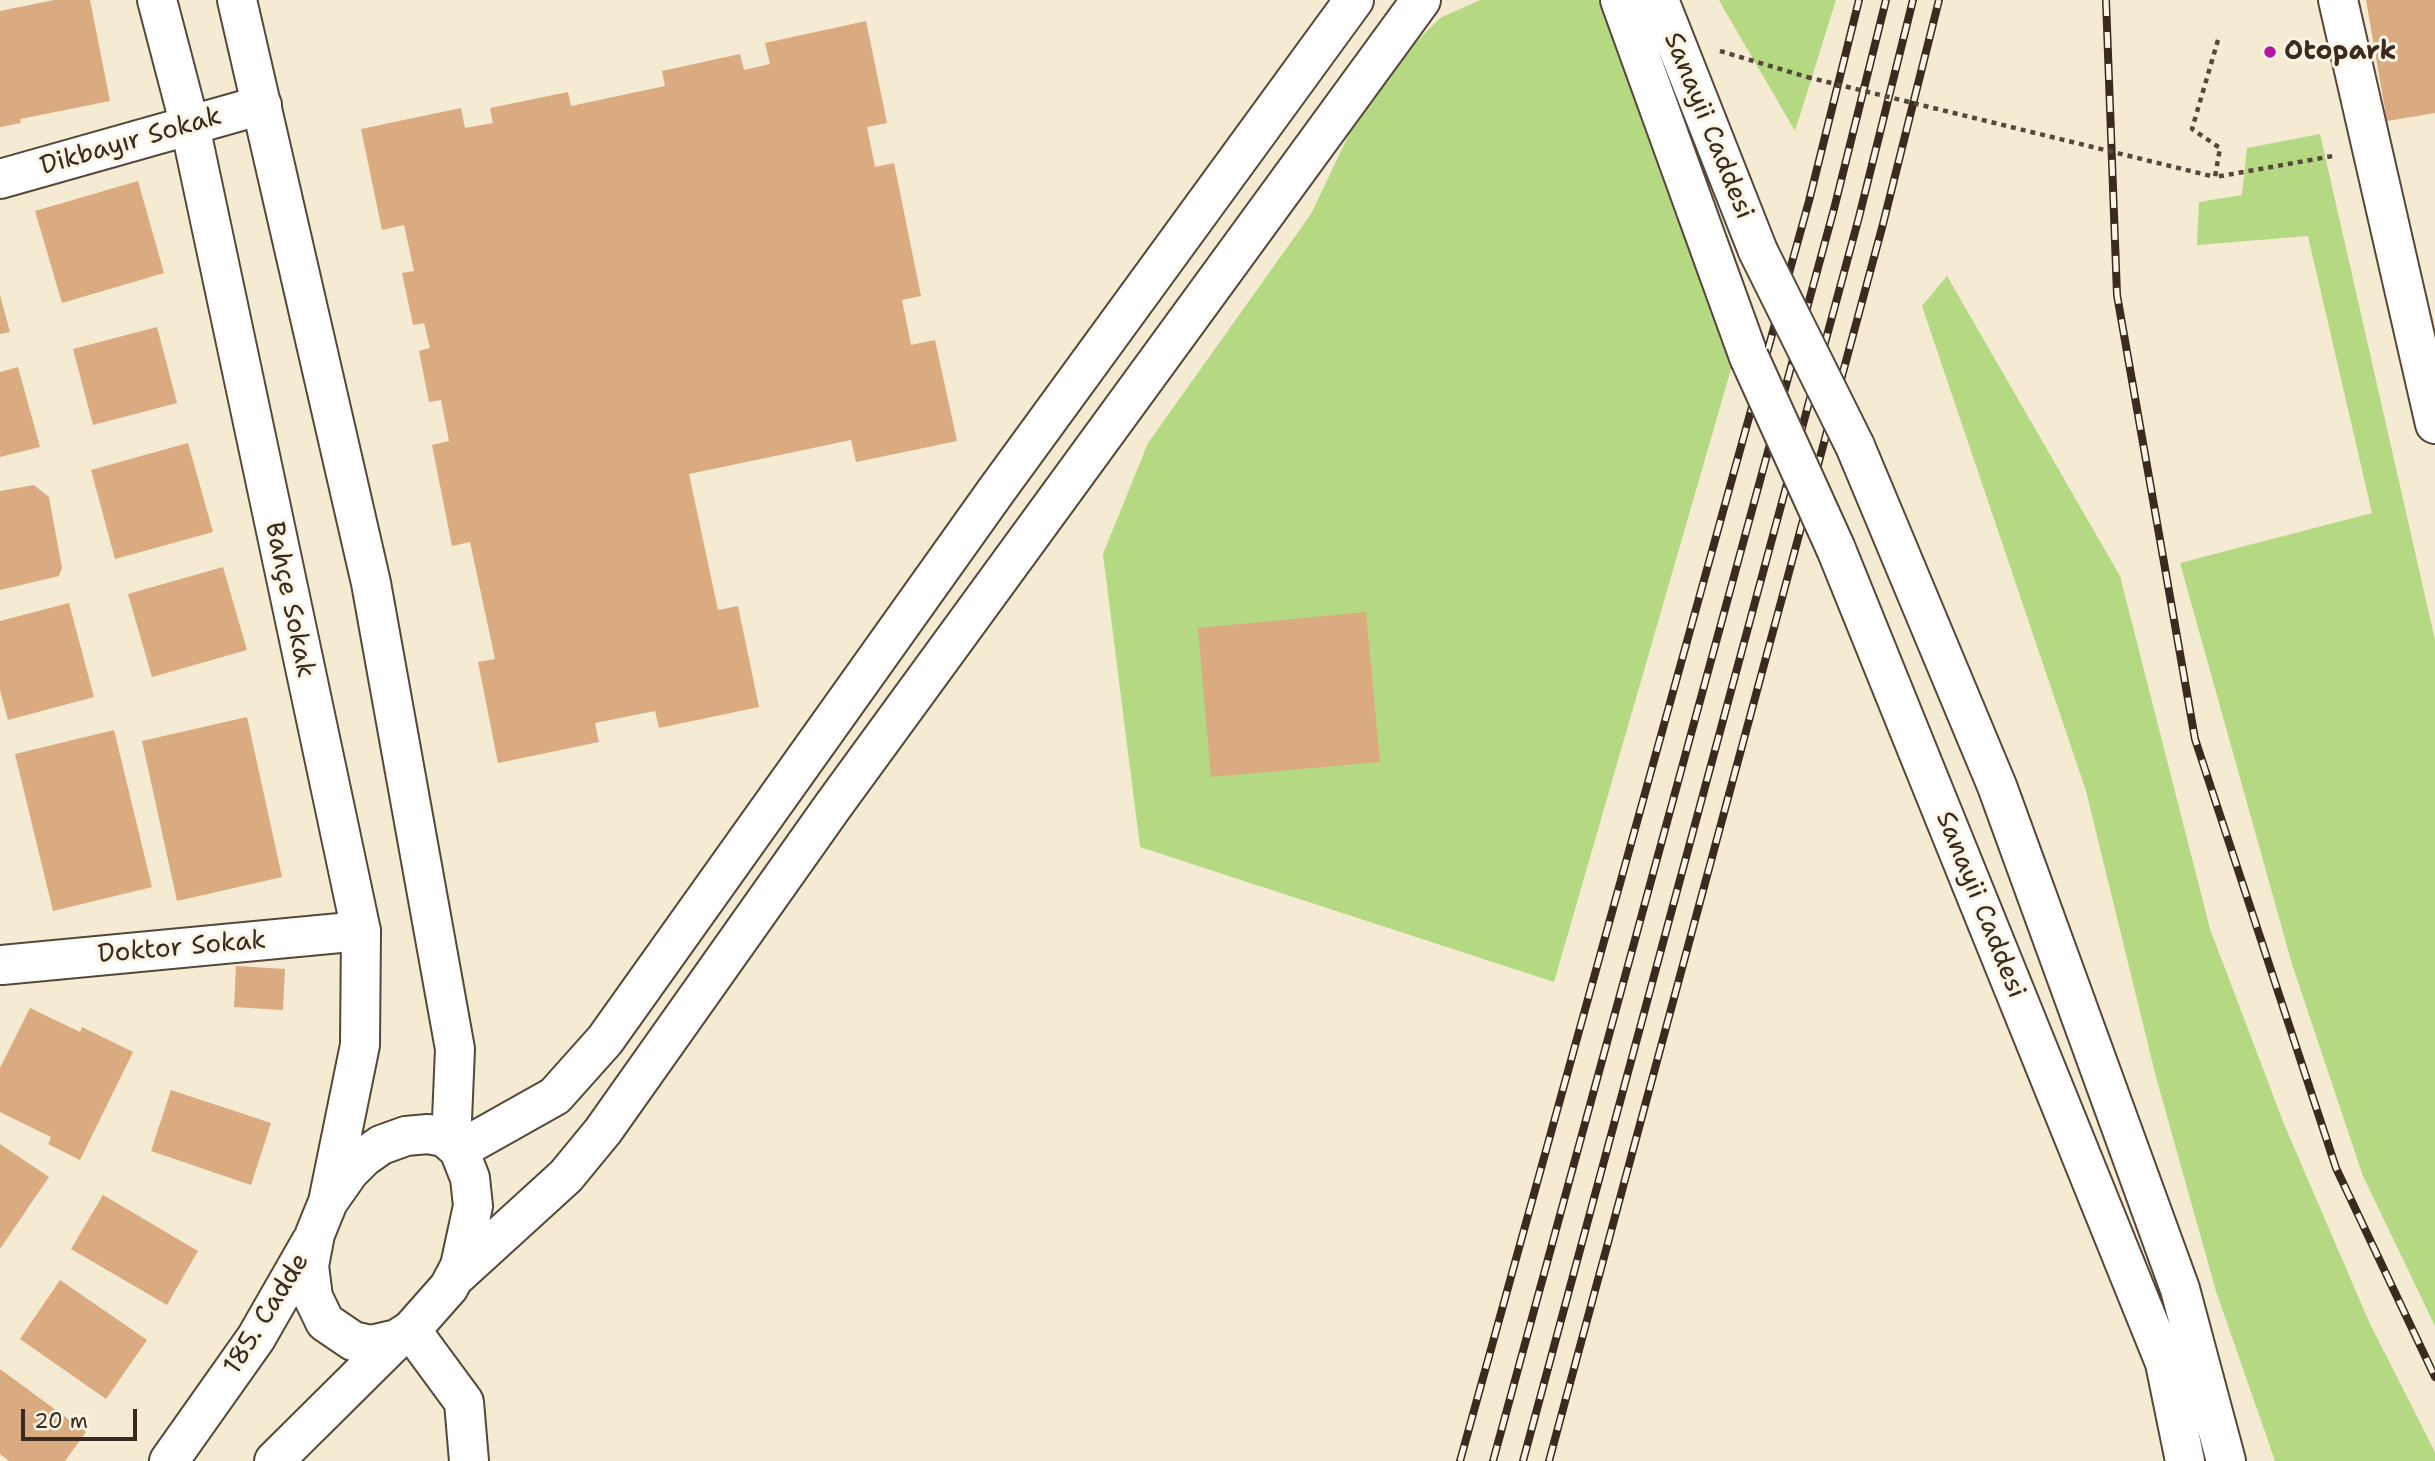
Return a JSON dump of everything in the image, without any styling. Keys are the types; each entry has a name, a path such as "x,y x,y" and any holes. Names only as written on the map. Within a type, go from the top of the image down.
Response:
{"street":[{"name":"Bahçe Sokak","path":"158,0 190,126 361,930 360,1045 322,1218"},
{"path":"237,0 371,583 455,1049 455,1147"},
{"path":"455,1147 555,1096 605,1040 1004,480 1354,0"},
{"path":"274,1461 404,1335 453,1279 566,1176 603,1131 841,794 1421,0"},
{"path":"2338,0 2435,425"},
{"name":"Sanayii Caddesi","path":"1627,2 1673,39 1759,251 1855,446 1997,786 2180,1289 2226,1461"},
{"name":"Sanayii Caddesi","path":"1627,2 1749,357 1836,549 2165,1363 2185,1461"},
{"name":"Dikbayır Sokak","path":"0,180 262,105"},
{"name":"Doktor Sokak","path":"1,964 361,930"},
{"path":"404,1335 371,1345 353,1341 325,1322 313,1297 309,1266 322,1218 349,1172 381,1146 406,1136 428,1133 444,1136 455,1147 470,1178 473,1206 469,1235 453,1279"},
{"name":"185. Cadde","path":"169,1461 256,1338 322,1218"},
{"path":"404,1335 464,1402 469,1461"}],"path":[{"path":"1673,39 1807,77 2215,177 2372,149"},
{"path":"2215,177 2220,148 2192,129 2218,40"}],"green space":[{"path":"1480,0 1598,0 1615,31 1742,331 1554,982 1140,847 1103,554 1148,443 1311,214 1372,86 1440,18"},
{"path":"1719,0 1836,0 1795,131 1724,9"},
{"path":"2320,134 2435,640 2435,1326 2363,1176 2292,964 2180,563 2372,513 2308,236 2197,245 2199,202 2242,195 2247,148"},
{"path":"1947,276 2120,576 2210,929 2284,1124 2370,1324 2435,1452 2435,1461 2275,1461 2216,1291 2156,1077 2086,791 1922,306"}],"building":[{"path":"54,0 90,0 110,101 20,119 21,123 0,127 0,11"},
{"path":"2366,0 2435,0 2435,113 2387,121"},
{"path":"866,21 887,123 867,127 875,167 894,163 921,296 902,300 911,345 935,340 957,441 856,462 851,440 689,474 718,610 738,606 759,707 659,728 655,711 595,723 599,742 498,763 478,662 495,659 470,542 452,546 432,445 449,441 441,400 429,402 419,351 430,348 424,323 413,325 402,273 414,271 404,225 382,230 361,129 461,108 465,128 493,123 490,108 568,92 571,106 665,86 662,71 740,54 744,70 770,64 765,43"},
{"path":"138,181 164,273 62,303 35,211"},
{"path":"0,295 10,332 0,334"},
{"path":"157,327 177,403 93,425 73,349"},
{"path":"18,367 40,447 0,457 0,372"},
{"path":"188,443 213,532 115,559 91,470"},
{"path":"34,485 49,497 62,568 59,576 0,590 0,491"},
{"path":"223,567 247,650 152,677 128,594"},
{"path":"69,603 94,697 8,720 0,690 0,621"},
{"path":"1366,612 1380,762 1211,777 1198,628"},
{"path":"247,717 282,877 177,901 142,741"},
{"path":"114,730 152,887 53,911 15,754"},
{"path":"236,966 285,969 283,1010 234,1007"},
{"path":"30,1008 80,1032 82,1027 133,1052 80,1160 48,1144 51,1137 0,1112 0,1068"},
{"path":"171,1090 271,1123 251,1185 151,1151"},
{"path":"0,1144 49,1177 0,1249"},
{"path":"103,1195 198,1251 167,1305 71,1249"},
{"path":"60,1280 147,1340 106,1399 20,1339"},
{"path":"0,1369 86,1432 65,1461 9,1461 0,1454"}],"railway":[{"path":"1460,1461 1809,201 1859,0"},
{"path":"1493,1461 1834,209 1886,0"},
{"path":"1523,1461 1859,217 1913,0"},
{"path":"1549,1461 1883,224 1939,0"},
{"path":"2106,0 2117,295 2195,739 2336,1168 2435,1377"}],"place":[{"name":"Otopark","path":"2270,52"}]}
